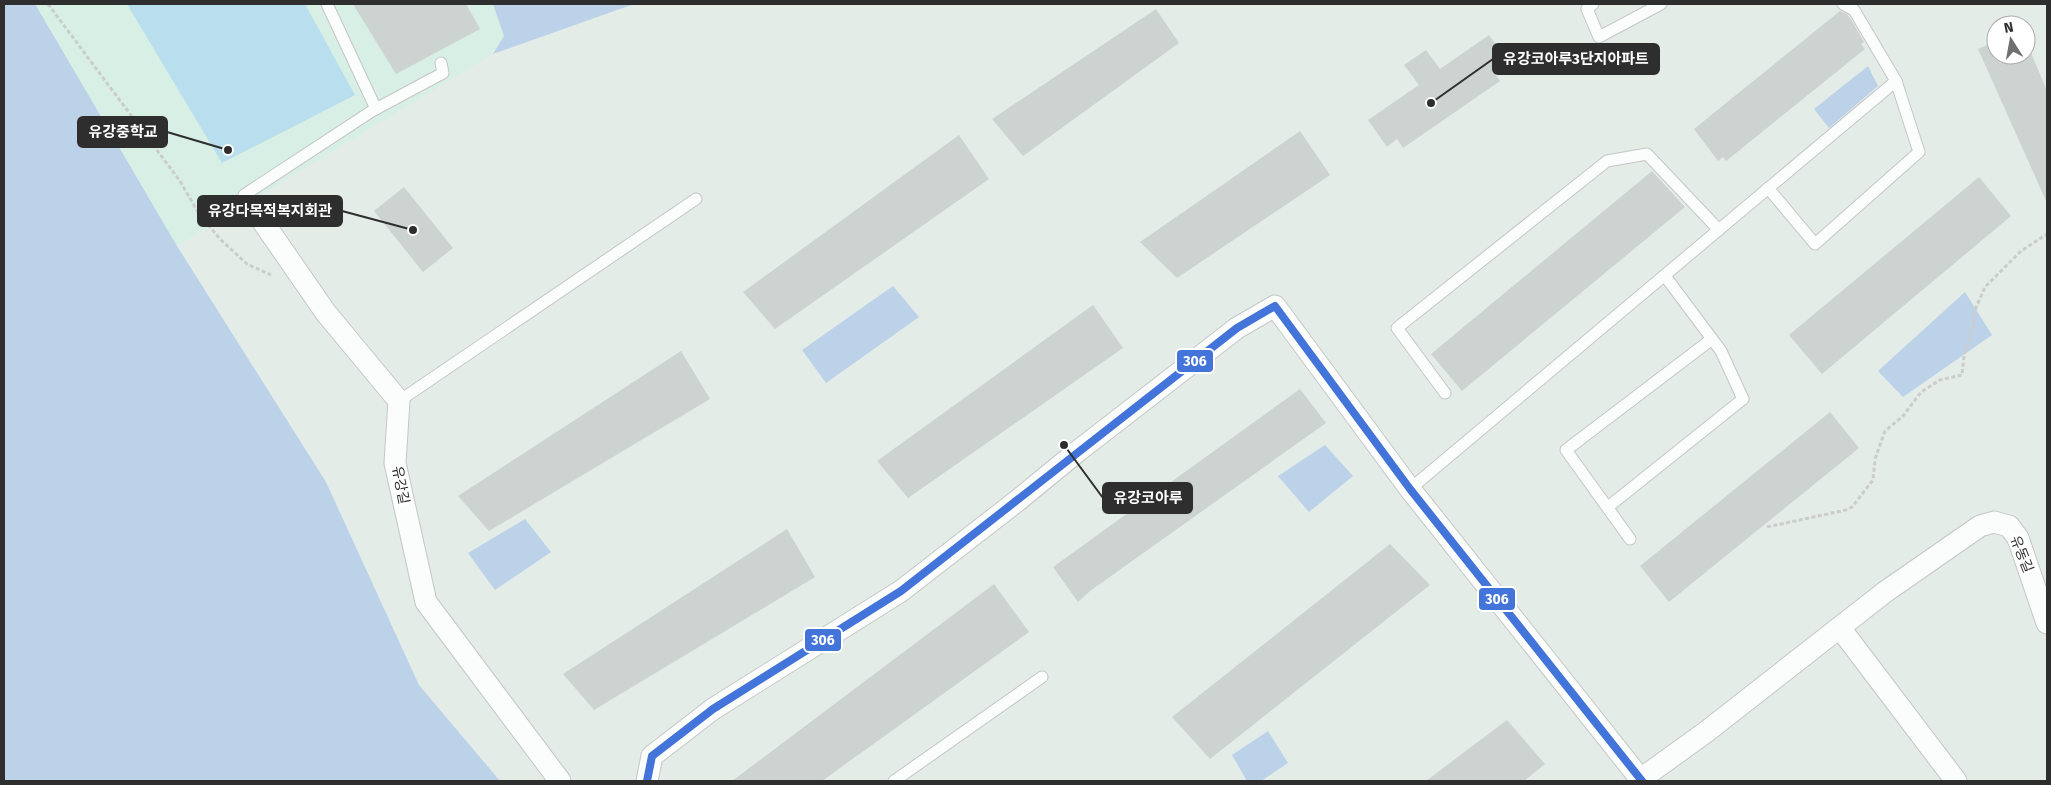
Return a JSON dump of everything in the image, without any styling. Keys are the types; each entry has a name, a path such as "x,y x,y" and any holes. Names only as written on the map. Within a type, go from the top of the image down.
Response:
{"street":[{"path":"263,222 326,313 398,401"},
{"path":"647,781 652,756 713,709 901,591 1238,328 1275,306 1410,489 1640,781"},
{"name":"유강길","path":"398,401 395,463 426,602 560,781"},
{"name":"유동길","path":"1640,781 1706,732 1885,592 1980,526 1994,522 2009,526 2018,538 2047,624"},
{"path":"1840,628 1956,781"}],"lane":[{"path":"327,4 376,109"},
{"path":"1593,4 1587,9 1599,37 1661,4"},
{"path":"1768,188 1815,244 1920,152 1896,81 1854,10 1843,4"},
{"path":"263,222 244,195 376,109 443,73 441,63"},
{"path":"1410,489 1896,81"},
{"path":"1444,393 1397,328 1607,161 1647,154 1720,230"},
{"path":"398,401 696,199"},
{"path":"1608,507 1743,398 1721,351 1665,276"},
{"path":"1630,539 1566,450 1712,339"},
{"path":"894,781 1042,677"}],"path":[{"path":"48,4 180,180 199,214 220,239 247,264 280,279"},
{"path":"1767,527 1846,510 1852,507 1873,480 1875,459 1885,431 1903,416 1921,392 1940,380 1962,375 1964,356 1973,326 1975,310 1985,287 2021,251 2047,234"}],"shaded area":[{"path":"4,4 35,4 177,246 326,482 419,685 500,781 4,781"},
{"path":"35,4 493,4 504,36 493,54 177,246"},
{"path":"127,4 305,4 355,95 222,163"},
{"path":"493,4 634,4 493,54 504,36"},
{"path":"1868,66 1878,86 1829,128 1814,109"},
{"path":"893,286 919,317 826,383 802,350"},
{"path":"1965,292 1992,335 1903,397 1878,371"},
{"path":"1325,445 1353,476 1309,512 1278,476"},
{"path":"525,519 551,552 495,590 468,553"},
{"path":"1268,731 1288,763 1261,781 1247,781 1232,755"}],"building":[{"path":"353,4 466,4 480,29 396,74"},
{"path":"1156,9 1179,43 1023,156 992,119"},
{"path":"1840,11 1847,14 1852,21 1864,42 1861,44 1865,49 1726,161 1723,157 1718,161 1694,129"},
{"path":"1489,35 1507,61 1493,71 1500,81 1403,148 1397,139 1387,147 1368,120 1419,85 1404,65 1426,50 1440,69"},
{"path":"1986,45 1986,65 2036,65 2047,91 2047,203 1978,49"},
{"path":"1300,131 1330,175 1177,278 1140,242"},
{"path":"959,135 989,179 775,329 743,292"},
{"path":"1652,171 1685,207 1462,391 1431,354"},
{"path":"1979,177 2011,216 1822,374 1789,335"},
{"path":"404,187 453,248 423,272 374,211"},
{"path":"1093,305 1123,348 908,498 877,461"},
{"path":"681,351 710,399 489,531 458,496"},
{"path":"1300,389 1326,423 1090,591 1078,602 1053,567"},
{"path":"1830,412 1859,448 1669,602 1640,566"},
{"path":"787,529 815,577 594,710 563,674"},
{"path":"1390,544 1430,585 1210,759 1172,717"},
{"path":"994,584 1029,632 822,781 732,781"},
{"path":"1507,720 1545,764 1524,781 1426,781"}],"transit line":[{"name":"306","path":"647,781 652,756 713,709 901,591 1237,328 1275,306 1410,489 1642,781"}],"place":[{"name":"유강코아루3단지아파트","path":"1431,103"},
{"name":"유강중학교","path":"228,150"},
{"name":"유강다목적복지회관","path":"413,230"},
{"name":"유강코아루","path":"1064,445"}]}
